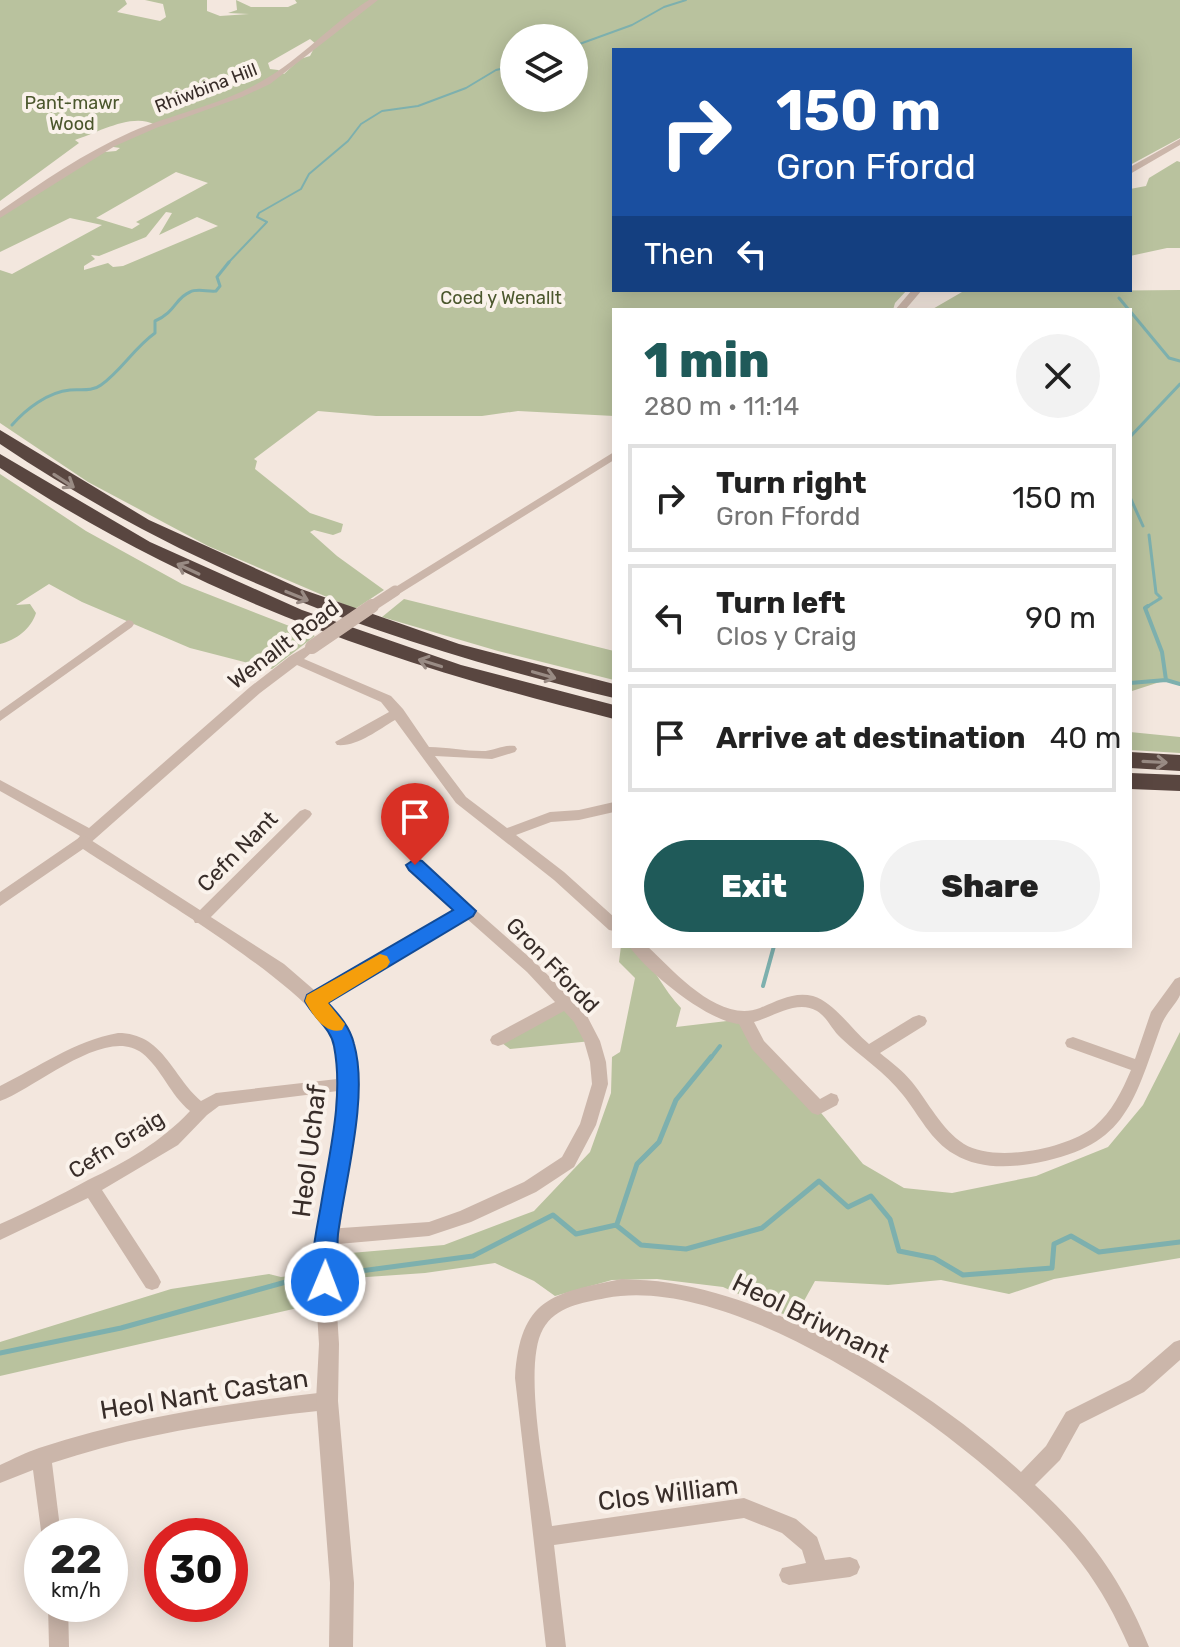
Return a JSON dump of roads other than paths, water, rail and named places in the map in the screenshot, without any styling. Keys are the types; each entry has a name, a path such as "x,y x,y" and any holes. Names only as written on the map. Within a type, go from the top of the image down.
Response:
{"highway":[{"path":"0,436 98,502 189,549 269,585 425,640 612,690"},
{"path":"0,460 43,490 150,551 280,608 411,657 612,711"},
{"path":"1132,760 1180,763"},
{"path":"1132,781 1180,783"}],"street":[{"name":"Rhiwbina Hill","path":"0,215 107,146 155,125 224,102 269,81 308,54 351,14 374,0"},
{"path":"1132,170 1180,141"},
{"path":"902,308 915,292"},
{"name":"Wenallt Road","path":"0,900 87,838 294,659 395,591 612,456"},
{"path":"0,717 128,624"},
{"path":"294,659 377,694 398,712 461,800 559,876 612,924"},
{"path":"342,742 398,712"},
{"path":"426,752 445,750 492,756 510,749"},
{"path":"0,785 87,838"},
{"path":"505,834 562,809 612,807"},
{"name":"Cefn Nant","path":"200,919 305,814"},
{"name":"Heol Uchaf","path":"87,838 200,919 278,969 315,1001 336,1026 345,1045 346,1117 327,1237 325,1274 329,1344 327,1401 342,1583 341,1647"},
{"name":"Gron Ffordd","path":"327,1237 429,1229 465,1217 530,1187 568,1162 588,1125 600,1084 592,1041 580,1018 415,865"},
{"path":"315,1001 466,911"},
{"path":"639,948 703,1003 744,1019 758,1045 818,1108 831,1100"},
{"path":"744,1019 794,1001 813,1002 830,1012 841,1028 901,1081 948,1141 975,1156 997,1160 1066,1151 1096,1136 1121,1109 1140,1067 1159,1010 1172,998 1180,983"},
{"path":"498,1040 566,1003"},
{"path":"867,1053 919,1021"},
{"path":"0,1094 85,1050 121,1038 138,1041 154,1055 190,1103 199,1109"},
{"path":"1073,1043 1140,1067"},
{"name":"Cefn Graig","path":"0,1232 40,1215 169,1142 199,1109 216,1100 346,1084"},
{"path":"90,1187 152,1282"},
{"name":"Heol Briwnant","path":"556,1647 524,1378 525,1348 545,1311 595,1290 677,1290 720,1301 784,1329 903,1393 954,1428 1020,1486 1097,1567 1130,1617 1139,1647"},
{"path":"1020,1486 1053,1453 1073,1418 1137,1386 1180,1348"},
{"name":"Heol Nant Castan","path":"0,1474 41,1456 154,1423 327,1401"},
{"path":"41,1456 49,1518"},
{"name":"Clos William","path":"543,1537 744,1508 789,1526 810,1544 819,1571"},
{"path":"789,1575 850,1567"},
{"path":"58,1622 59,1647"}],"waterway":[{"path":"588,41 686,0"},
{"path":"227,264 267,222 257,217 259,213 301,189 309,174 348,141 361,124 382,111 418,106 466,88 500,69"},
{"path":"12,425 31,407 54,394 101,385 155,333 155,321 167,314 181,298 196,290 216,291 220,286 217,277 229,262"},
{"path":"1119,298 1127,308"},
{"path":"1132,313 1169,358 1180,361"},
{"path":"1132,435 1180,384"},
{"path":"1132,501 1143,526"},
{"path":"1145,608 1161,598 1156,593 1149,535"},
{"path":"1145,608 1162,652 1166,680"},
{"path":"1132,683 1166,680"},
{"path":"1166,680 1180,684"},
{"path":"763,986 773,948"},
{"path":"710,1059 720,1046"},
{"path":"617,1224 637,1164 659,1142 676,1100 711,1057"},
{"path":"0,1353 121,1328 293,1280 473,1256 553,1215 576,1234 616,1225 641,1245 686,1249 762,1228 819,1181 848,1207 871,1196 890,1219 899,1251 934,1258 963,1275 1052,1268 1054,1244 1071,1236 1099,1252 1180,1242"}],"park label":[{"name":"Pant-mawr Wood","path":"72,113"},
{"name":"Coed y Wenallt","path":"501,298"}]}
